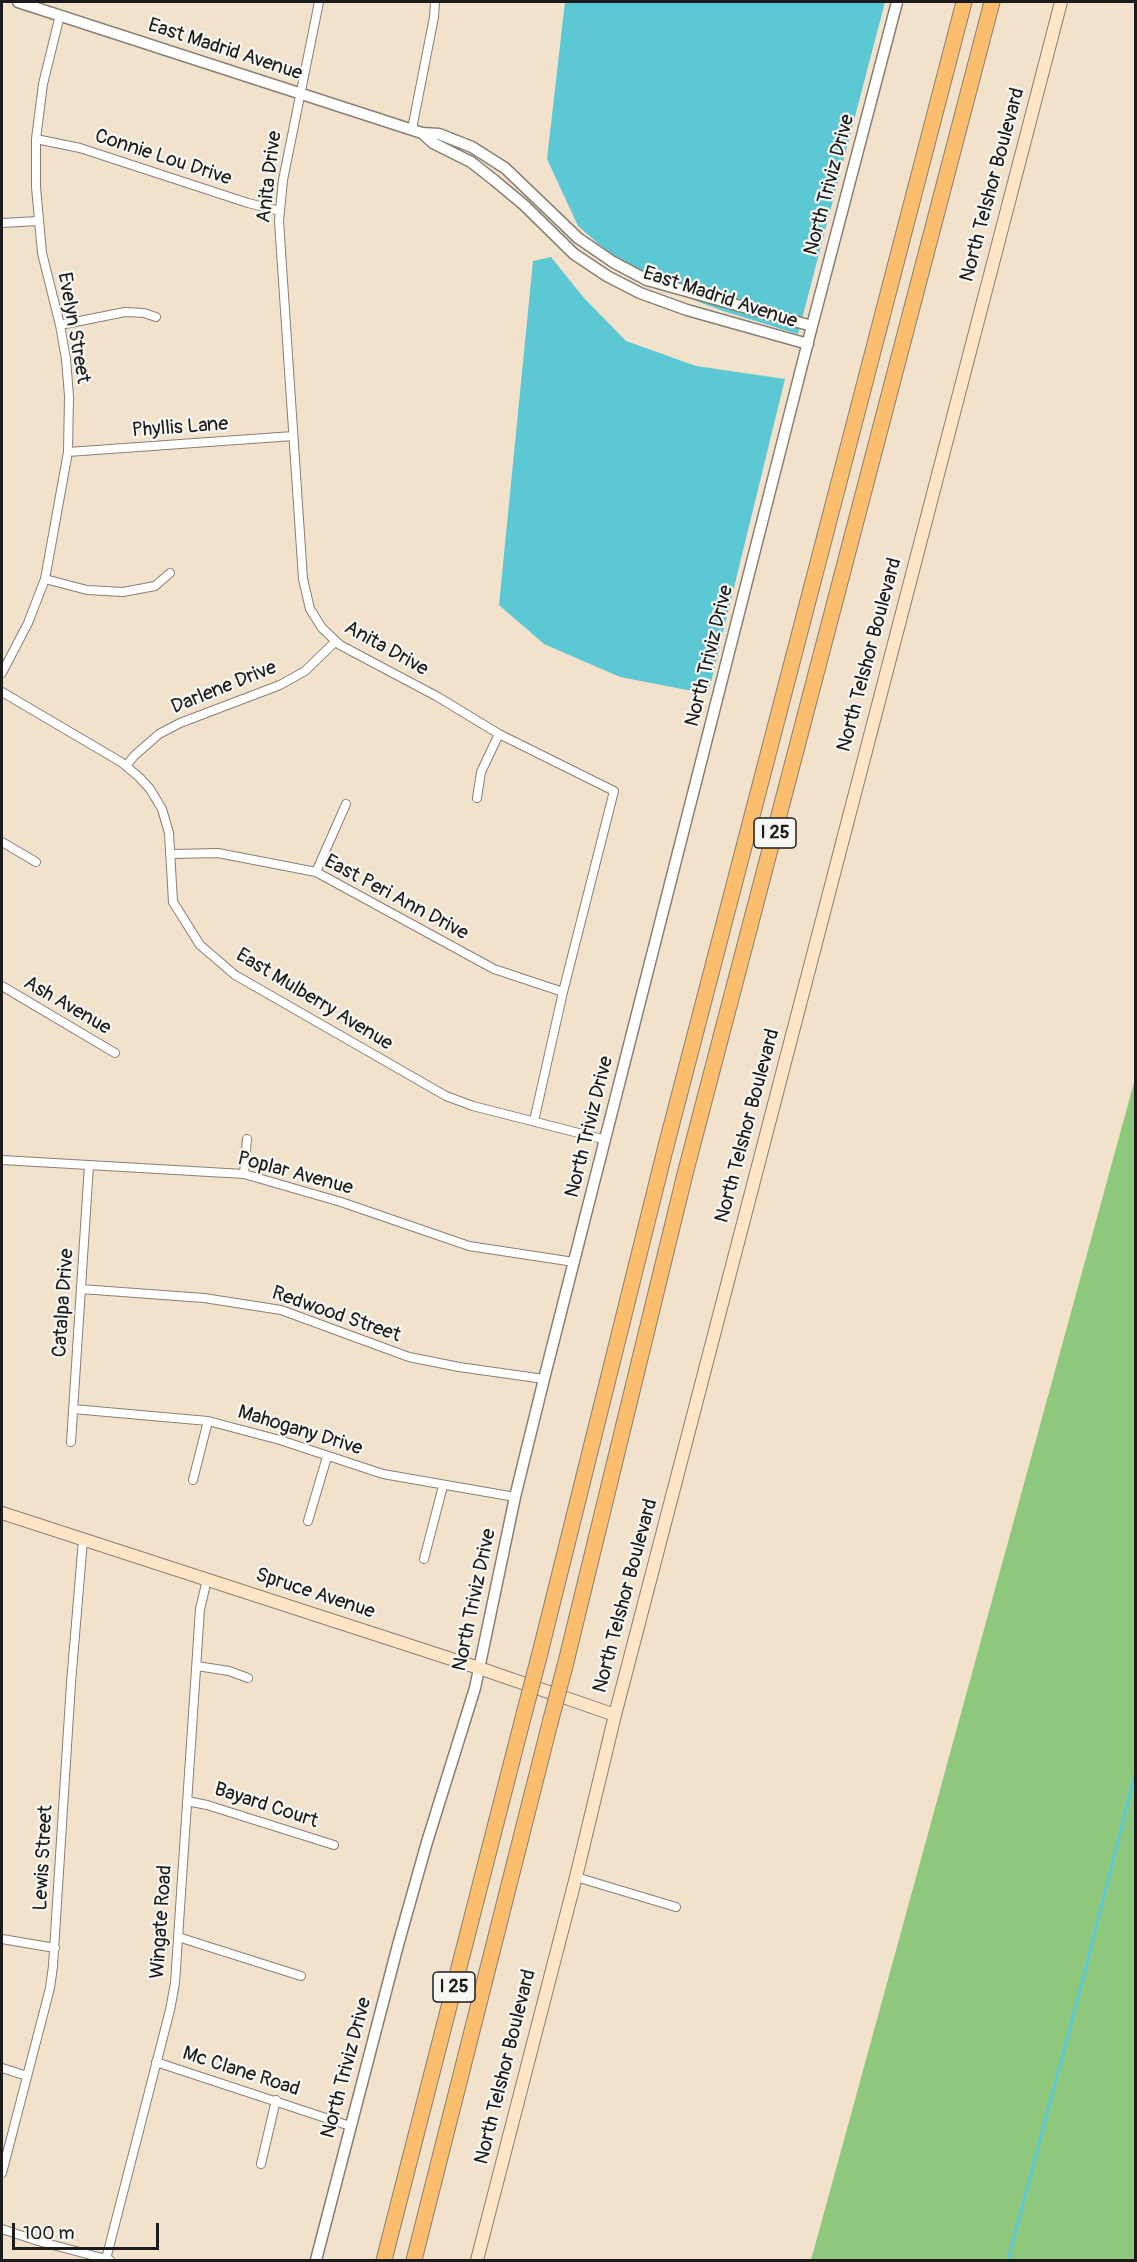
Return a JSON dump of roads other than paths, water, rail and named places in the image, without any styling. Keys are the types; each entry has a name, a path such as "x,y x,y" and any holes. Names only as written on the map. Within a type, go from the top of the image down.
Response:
{"highway":[{"name":"I 25","path":"384,2260 539,1657 668,1138 963,2"},
{"name":"I 25","path":"414,2260 565,1666 685,1174 992,2"}],"main road":[{"name":"North Telshor Boulevard","path":"477,2260 576,1876 615,1714 1061,2"},
{"name":"Spruce Avenue","path":"2,1513 615,1714"}],"street":[{"name":"East Madrid Avenue","path":"18,2 417,131 439,134 472,147 505,168 578,238 613,262 647,280 812,326"},
{"name":"Anita Drive","path":"319,2 283,180 280,210 280,252 305,594 317,622 335,642 438,697 499,734 614,791 563,992 534,1121"},
{"path":"417,131 435,2"},
{"name":"North Triviz Drive","path":"316,2260 398,1945 427,1842 461,1739 544,1379 812,326 897,2"},
{"name":"Evelyn Street","path":"2,673 28,623 45,579 69,452 68,390 60,325 42,253 38,221 36,139 46,72 60,15"},
{"name":"East Madrid Avenue","path":"417,131 433,143 471,162 524,205 574,254 607,276 640,293 687,310 808,344"},
{"name":"Connie Lou Drive","path":"36,139 80,148 248,203 280,210"},
{"path":"2,223 38,221"},
{"path":"60,325 125,312 144,313 156,317"},
{"name":"Phyllis Lane","path":"69,452 293,436"},
{"path":"45,579 87,590 123,592 150,588 170,573"},
{"name":"Darlene Drive","path":"126,766 159,734 180,723 280,685 305,671 335,642"},
{"name":"East Mulberry Avenue","path":"2,692 126,766 145,783 165,817 172,854 173,902 200,945 235,975 438,1092 473,1106 606,1140"},
{"path":"477,798 481,772 499,734"},
{"path":"316,872 346,804"},
{"path":"2,842 36,862"},
{"name":"East Peri Ann Drive","path":"172,854 218,853 316,872 494,969 563,992"},
{"name":"Ash Avenue","path":"2,986 115,1053"},
{"path":"244,1174 247,1140"},
{"name":"Poplar Avenue","path":"2,1160 244,1174 341,1202 469,1246 574,1262"},
{"name":"Catalpa Drive","path":"71,1442 90,1166"},
{"name":"Redwood Street","path":"81,1289 204,1298 281,1310 409,1357 459,1367 544,1379"},
{"name":"Mahogany Drive","path":"73,1409 208,1421 280,1440 383,1474 515,1497"},
{"path":"193,1480 208,1421"},
{"path":"308,1521 327,1457"},
{"path":"424,1559 443,1486"},
{"name":"Lewis Street","path":"2,2173 50,1988 55,1948 71,1683 83,1540"},
{"name":"Wingate Road","path":"108,2260 172,1998 201,1602 207,1580"},
{"path":"197,1666 229,1671 248,1678"},
{"name":"Bayard Court","path":"188,1801 334,1845"},
{"path":"576,1876 676,1907"},
{"path":"178,1937 301,1976"},
{"path":"2,1939 55,1948"},
{"name":"Mc Clane Road","path":"156,2062 350,2126"},
{"path":"2,2068 27,2076"},
{"path":"261,2164 276,2100"},
{"path":"2,2229 32,2240 108,2260"}],"water":[{"path":"565,2 885,2 798,334 723,311 640,280 578,226 547,159"},
{"path":"551,257 584,298 626,341 696,366 785,379 708,694 620,677 544,644 499,605 533,261"}],"waterway":[{"path":"1008,2260 1136,1770"}]}
